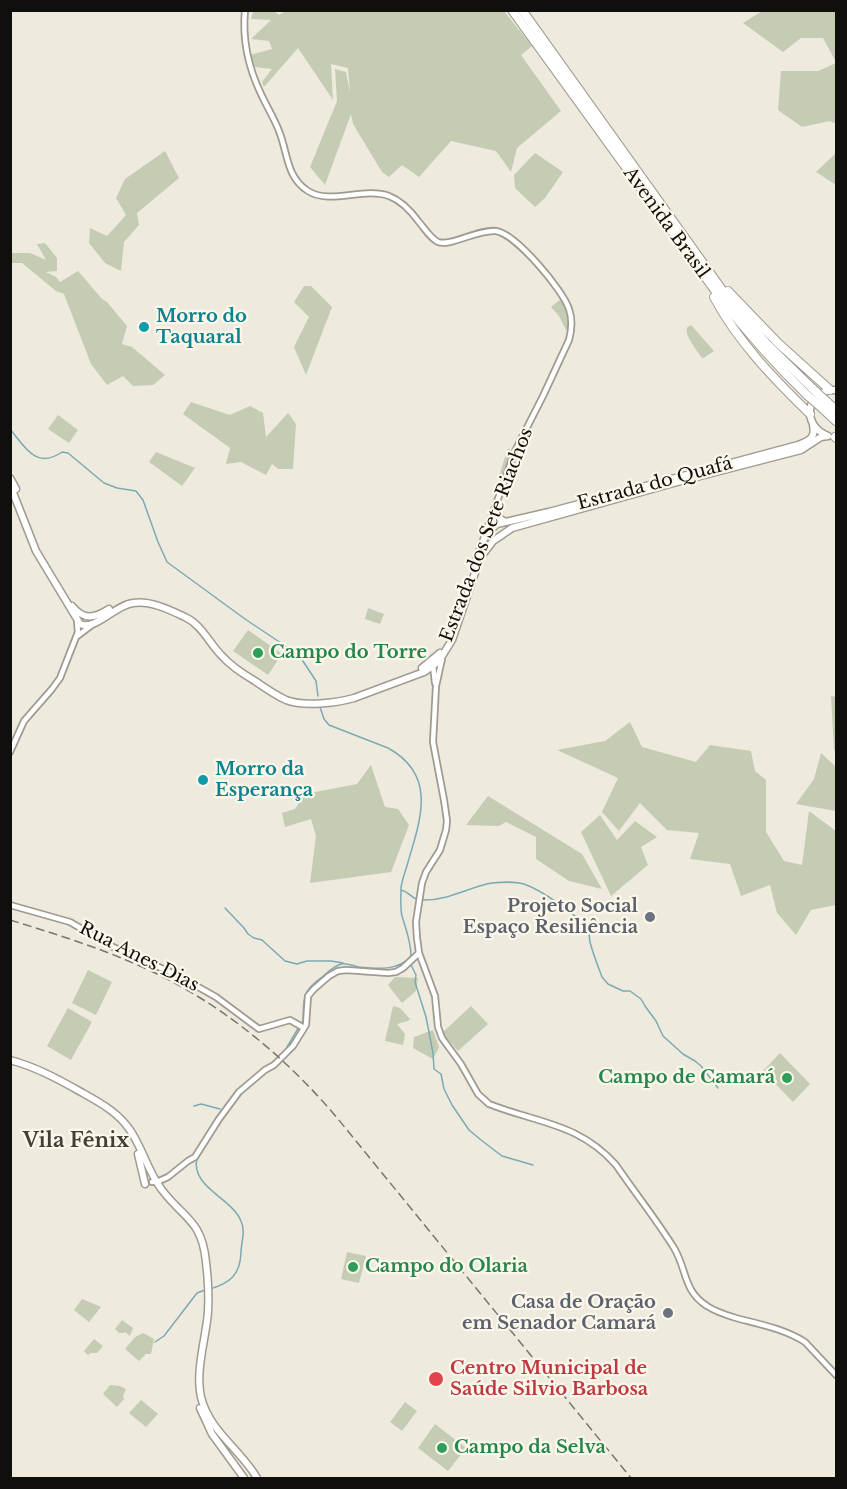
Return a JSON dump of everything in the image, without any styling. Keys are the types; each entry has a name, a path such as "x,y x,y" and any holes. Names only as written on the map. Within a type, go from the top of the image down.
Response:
{"highway":[{"name":"Avenida Brasil","path":"512,10 704,270 747,322 837,421"},
{"name":"Avenida Brasil","path":"522,10 704,270"},
{"path":"704,270 778,343 833,390"},
{"path":"704,270 717,302 736,332 783,388 810,414"},
{"name":"Avenida Brasil","path":"810,392 837,410"}],"main road":[{"path":"833,390 824,392 813,401 810,414 817,430 834,437"},
{"name":"Estrada do Quafá","path":"485,536 495,526 505,522 798,445 809,440 813,435 813,425"},
{"name":"Estrada do Quafá","path":"506,531 520,525 801,450 821,437 834,437"},
{"path":"10,478 36,544 79,618 80,624 84,626 92,625 128,603 139,602 154,605 193,622 232,666 279,697 294,702 321,701 354,694 429,666"},
{"path":"10,485 36,551 79,618"},
{"path":"493,514 505,522 506,531"},
{"name":"Estrada dos Sete Riachos","path":"429,666 444,653 452,640 480,558 490,544 506,531"},
{"path":"485,536 486,543 490,544"},
{"name":"Estrada dos Sete Riachos","path":"429,666 449,639 485,536"},
{"path":"79,618 101,614 131,598 141,598 163,604 197,620 227,657 273,689 295,699 321,701"},
{"path":"92,617 92,625"},
{"path":"429,666 436,675"},
{"path":"429,666 429,672 436,675"},
{"path":"10,1062 45,1076 118,1121 127,1132 151,1183 167,1203 189,1224 196,1235 200,1248 208,1309 200,1379 201,1398 212,1423 257,1479"},
{"path":"10,1062 56,1077 122,1119 132,1133 151,1183"},
{"path":"206,1291 196,1377 197,1395 201,1412 208,1425 244,1479"},
{"path":"229,1457 234,1452 238,1453"}],"street":[{"name":"Estrada dos Sete Riachos","path":"246,10 244,36 249,64 279,131 290,170 301,185 313,193 325,196 369,193 387,195 403,204 432,238 440,242 446,243 482,232 502,232 528,255 561,292 568,306 572,319 569,340 515,451 485,536"},
{"path":"10,752 24,721 60,678 76,637 79,618"},
{"path":"76,637 92,625"},
{"path":"444,653 436,675 433,742 444,800 446,830 440,850 423,879 416,928 419,953 435,996 438,1027 442,1038 478,1094 485,1101 573,1132 605,1153 666,1235 675,1250 688,1286 701,1302 719,1312 800,1339 837,1375"},
{"name":"Rua Anes Dias","path":"10,905 70,921 113,947 177,975 216,998 259,1029 290,1020 302,1027"},
{"path":"151,1183 168,1177 190,1160 239,1092 284,1056 297,1040 302,1027 307,1022 308,996 314,989 333,973 346,970 388,973 400,970 419,953"}],"green space":[{"path":"287,10 504,11 532,46 521,55 561,111 517,148 511,172 496,151 451,141 419,177 402,165 389,177 382,172 353,124 351,114 325,185 310,167 337,101 335,69 346,72 350,93 348,68 331,64 333,100 298,48 264,87 262,82 272,69 255,67 250,55 272,49 269,41 251,39 271,20 251,19 253,11 274,11 279,15"},
{"path":"762,11 836,11 836,62 823,38 801,38 783,52 743,23"},
{"path":"836,63 836,124 830,121 802,127 778,110 781,71 818,71"},
{"path":"165,151 179,178 137,213 139,225 124,242 121,271 105,263 89,243 90,228 107,236 126,215 116,198 125,179"},
{"path":"535,153 563,172 545,198 535,207 515,188 514,175"},
{"path":"836,153 836,185 816,172"},
{"path":"45,243 57,258 57,271 46,272 60,282 78,271 127,326 122,344 132,347 165,375 153,385 133,386 123,376 107,385 91,364 64,294 56,291 22,263 11,263 11,253 30,253 46,260 37,244"},
{"path":"304,286 311,286 332,307 306,375 294,347 309,317 294,302"},
{"path":"562,298 568,317 569,332 551,307"},
{"path":"691,325 714,351 704,358 688,335 687,328"},
{"path":"191,402 230,415 250,406 263,413 266,437 288,413 296,424 293,469 278,469 272,464 266,475 241,462 226,464 230,448 183,414"},
{"path":"58,415 78,430 69,443 48,429"},
{"path":"508,448 514,452 504,478 499,476"},
{"path":"156,452 195,468 182,486 149,462"},
{"path":"368,608 384,614 380,624 365,619"},
{"name":"Campo do Torre","path":"248,630 282,654 268,675 233,651"},
{"path":"831,696 836,697 836,751 834,750"},
{"path":"630,722 642,747 696,762 710,745 751,751 755,771 766,780 766,832 784,861 802,865 809,811 836,831 836,905 811,910 796,935 777,913 770,885 741,896 730,864 690,859 699,833 667,830 640,803 619,831 602,812 618,778 557,750 605,741"},
{"path":"821,753 836,767 836,811 796,804 814,779"},
{"path":"371,765 385,807 398,809 409,825 391,872 310,883 316,836 311,819 285,827 282,813 295,809 305,794 357,784"},
{"path":"488,796 582,854 602,889 569,881 536,859 536,837 506,822 499,826 466,825"},
{"path":"600,815 617,840 635,821 657,837 641,847 648,865 611,896 581,832"},
{"path":"88,970 112,982 96,1015 72,1003"},
{"path":"395,977 418,978 416,991 402,1003 388,985"},
{"path":"393,1006 400,1008 410,1019 397,1024 405,1034 403,1045 385,1041"},
{"path":"471,1006 488,1024 458,1051 442,1033"},
{"path":"68,1008 92,1022 71,1060 47,1046"},
{"path":"433,1030 439,1047 433,1059 413,1048 414,1037"},
{"name":"Campo de Camará","path":"780,1053 810,1084 793,1102 763,1071"},
{"name":"Campo do Olaria","path":"347,1252 366,1256 359,1283 341,1279"},
{"path":"82,1299 101,1307 89,1322 74,1310"},
{"path":"122,1320 133,1328 130,1336 125,1332 119,1333 115,1329"},
{"path":"143,1333 154,1339 151,1354 146,1354 139,1361 125,1349 135,1337"},
{"path":"94,1339 103,1346 97,1353 88,1355 84,1351"},
{"path":"110,1385 126,1389 124,1399 117,1407 103,1394"},
{"path":"141,1400 158,1414 146,1427 129,1413"},
{"path":"405,1402 417,1411 402,1431 390,1422"},
{"name":"Campo da Selva","path":"435,1424 466,1448 448,1471 418,1448"}],"waterway":[{"path":"10,429 26,449 38,457 45,459 62,452 68,453 104,483 136,491 143,500 167,562 299,655 316,681 318,696"},
{"path":"301,1023 307,991 336,966 348,964 366,968 387,968 394,967 411,956 401,913 401,888 417,829 421,799 414,771 403,759 388,748 329,725 320,707"},
{"path":"401,890 420,900 434,899 492,883 512,882 524,884 549,897 575,916 587,929 602,977 608,984 623,991 630,991 641,999 663,1036 701,1066 718,1088"},
{"path":"225,908 248,934 262,940 285,961 297,964 307,961 343,963"},
{"path":"410,963 416,975 415,982 426,1017 434,1069 441,1074 444,1089 452,1105 469,1130 502,1156 533,1165"},
{"path":"287,1047 299,1027"},
{"path":"194,1106 201,1104 220,1109"},
{"path":"197,1158 197,1168 205,1185 236,1213 243,1229 239,1267 228,1281 210,1289"},
{"path":"155,1342 164,1336 197,1293 205,1290"}],"railway":[{"path":"10,920 65,937 153,972 229,1017 276,1055 298,1075 338,1119 631,1478"}],"place":[{"name":"Morro do Taquaral","path":"144,327"},
{"name":"Campo do Torre","path":"258,653"},
{"name":"Morro da Esperança","path":"203,780"},
{"name":"Projeto Social Espaço Resiliência","path":"650,917"},
{"name":"Campo de Camará","path":"787,1078"},
{"name":"Campo do Olaria","path":"353,1267"},
{"name":"Casa de Oração em Senador Camará","path":"668,1313"},
{"name":"Centro Municipal de Saúde Silvio Barbosa","path":"436,1379"},
{"name":"Campo da Selva","path":"442,1448"}],"district":[{"name":"Vila Fênix","path":"76,1141"}]}
